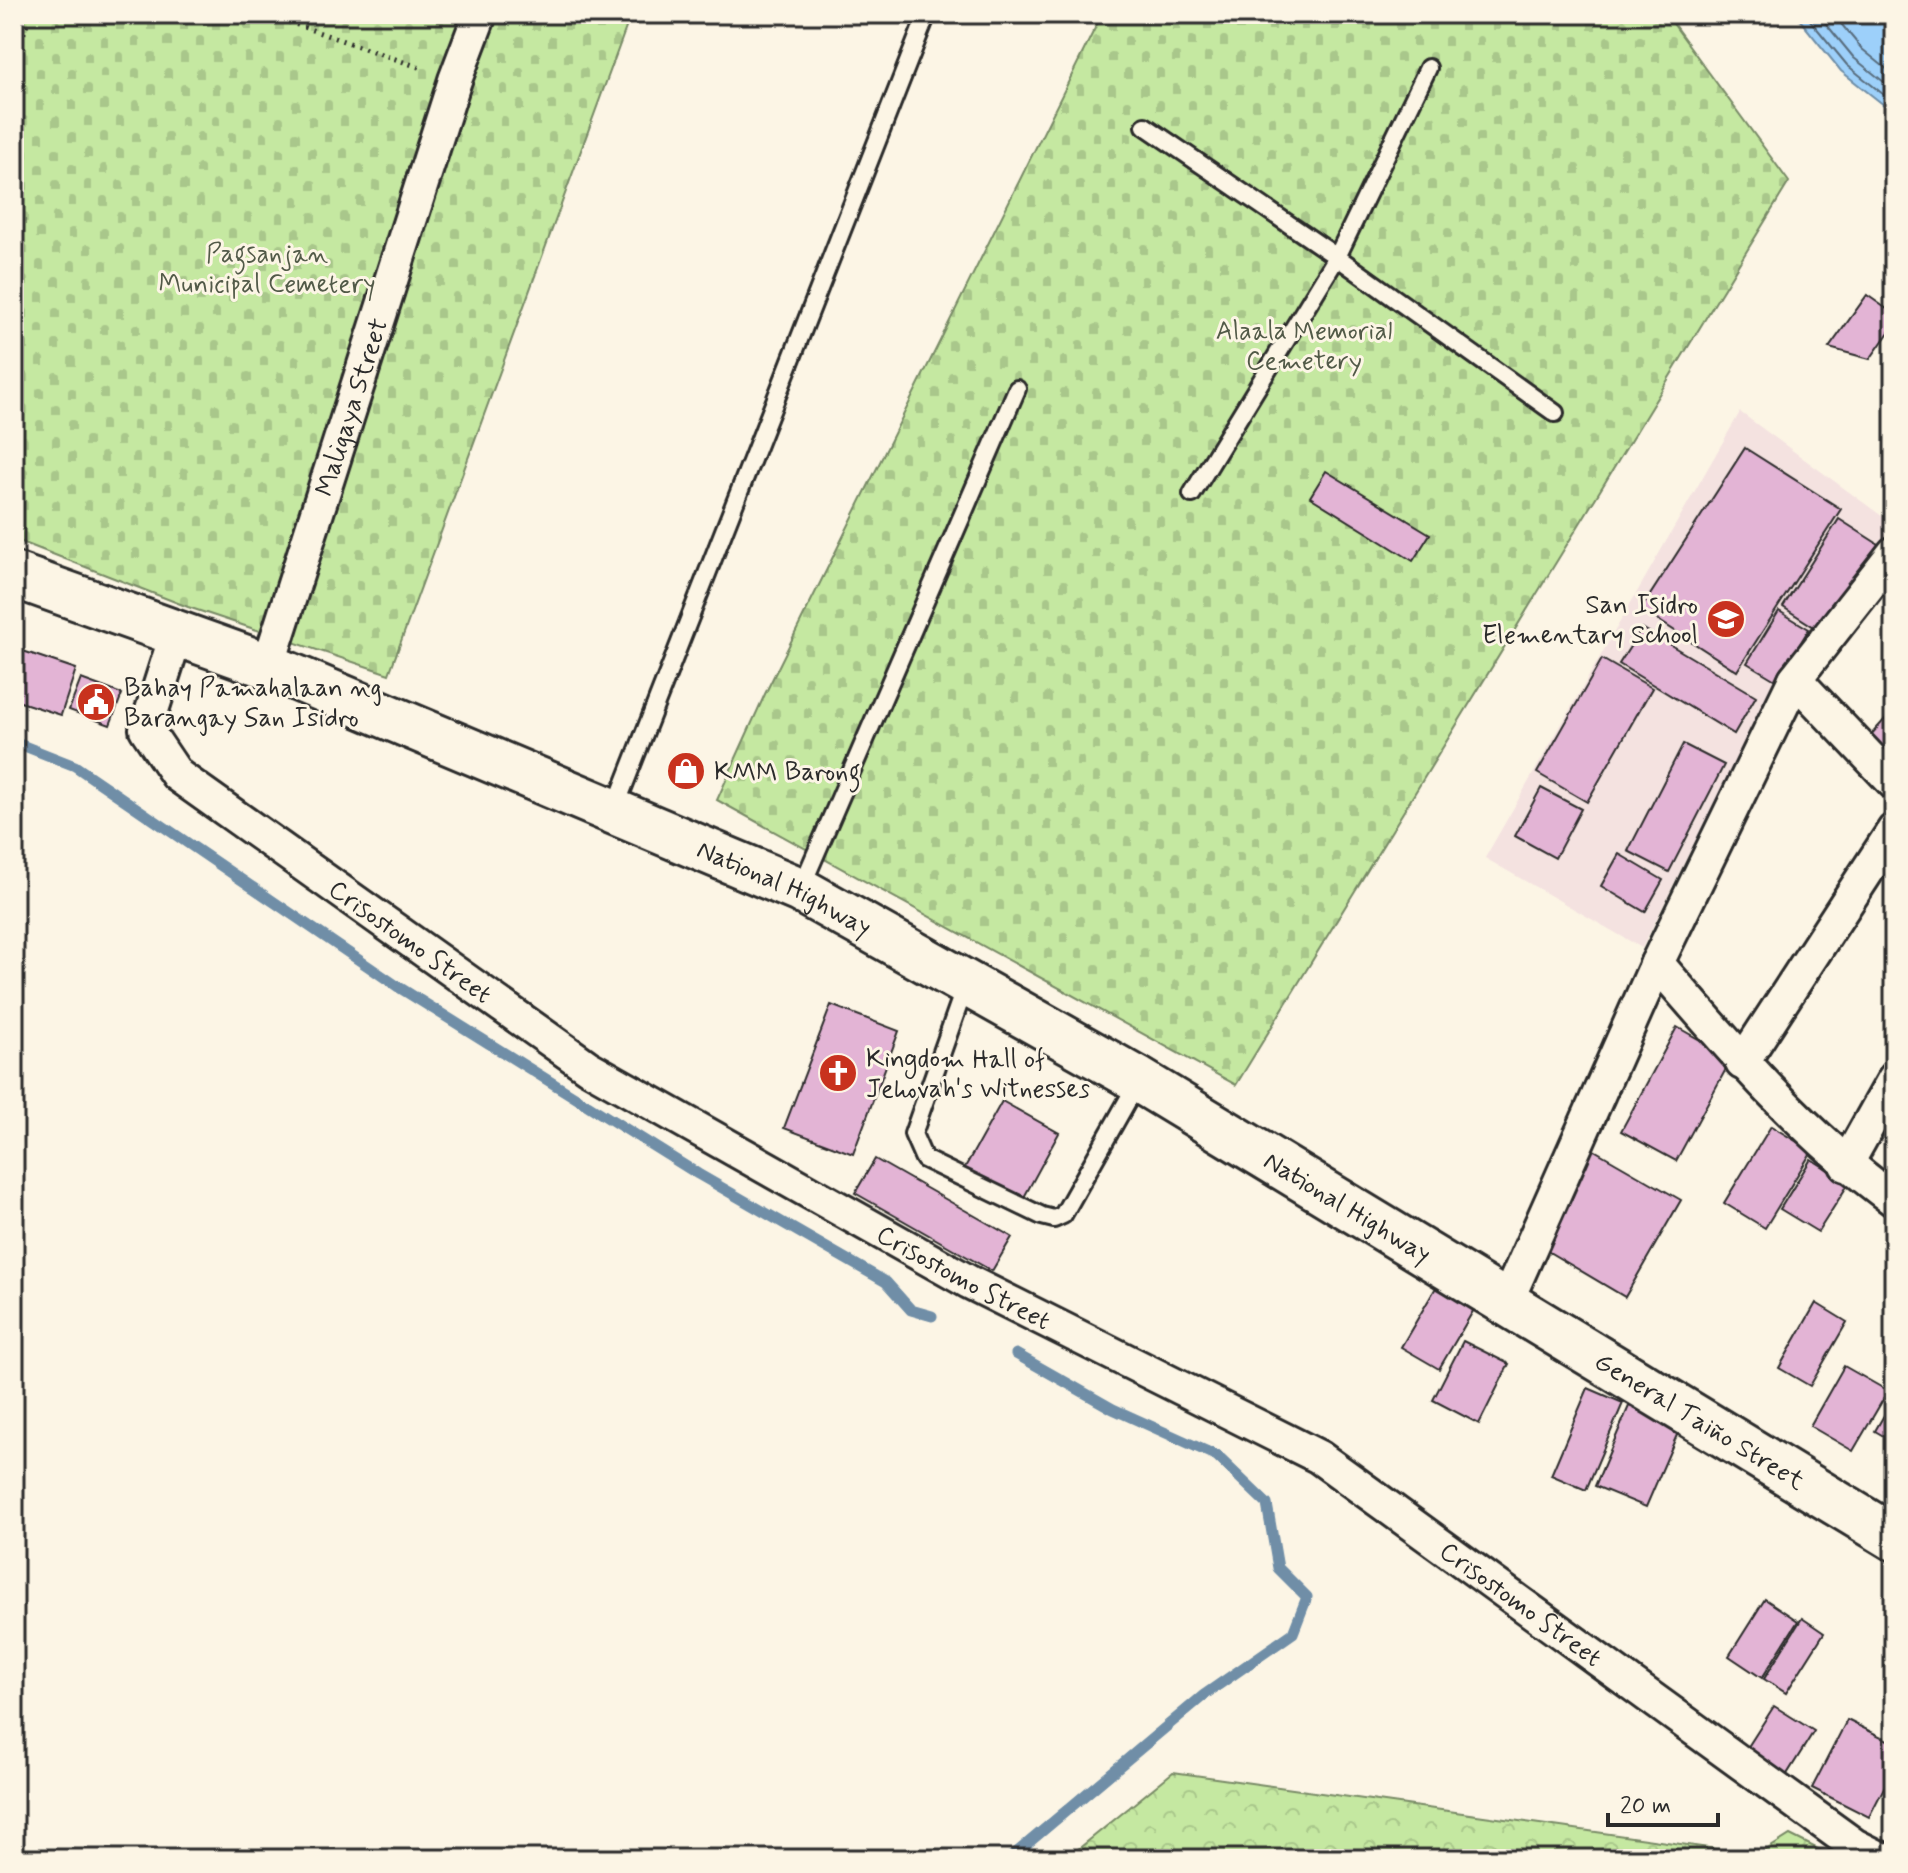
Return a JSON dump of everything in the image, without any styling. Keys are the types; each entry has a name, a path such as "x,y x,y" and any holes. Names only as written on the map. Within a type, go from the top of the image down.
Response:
{"main road":[{"name":"National Highway","path":"14,575 268,666 800,890 1139,1080 1505,1305"},
{"name":"General Taiño Street","path":"1505,1305 1894,1538"}],"street":[{"name":"Maligaya Street","path":"268,666 455,80 480,14"},
{"path":"1505,1305 1657,963 1795,679 1894,553"},
{"name":"Crisostomo Street","path":"177,632 146,729 177,775 588,1067 969,1282 1319,1457 1854,1845 1882,1859"},
{"path":"1795,679 1894,783"},
{"path":"1742,1063 1894,830"},
{"path":"1657,963 1742,1063 1846,1165 1894,1200"},
{"path":"1846,1165 1894,1079"}],"lane":[{"path":"614,810 927,14"},
{"path":"1192,494 1337,257 1428,68"},
{"path":"1145,126 1337,257 1555,413"},
{"path":"800,890 1017,389"},
{"path":"967,983 913,1134 924,1159 1054,1219 1063,1215 1139,1080"}],"path":[{"path":"14,64 30,14"},
{"path":"266,14 455,80"}],"shaded area":[{"name":"San Isidro Elementary School","path":"1740,412 1894,525 1894,538 1765,701 1642,948 1485,858"}],"green space":[{"name":"Pagsanjan Municipal Cemetery","path":"14,14 631,14 389,674 188,607 14,539"},
{"name":"Alaala Memorial Cemetery","path":"1102,14 1666,14 1789,182 1236,1085 717,800 765,694"},
{"path":"1173,1772 1758,1855 1790,1835 1838,1859 1066,1859"}],"water":[{"path":"1795,14 1894,14 1894,113 1841,71"}],"building":[{"path":"1867,295 1894,314 1894,325 1870,359 1829,348"},
{"path":"1745,448 1841,509 1737,671 1641,609"},
{"path":"1326,471 1430,534 1413,561 1310,497"},
{"path":"1839,519 1878,544 1822,632 1783,607"},
{"path":"1779,611 1809,629 1777,681 1747,663"},
{"path":"1642,628 1756,696 1734,734 1619,664"},
{"path":"14,648 76,669 61,715 14,700"},
{"path":"1602,659 1652,688 1587,802 1537,773"},
{"name":"Bahay Pamahalaan ng Barangay San Isidro","path":"81,679 122,694 110,725 69,710"},
{"path":"1894,709 1894,759 1869,737"},
{"path":"1683,744 1724,765 1669,872 1628,851"},
{"path":"1541,788 1581,809 1555,858 1515,836"},
{"path":"1619,854 1663,880 1645,912 1601,886"},
{"path":"831,1005 899,1031 853,1154 784,1128"},
{"path":"1677,1027 1732,1058 1676,1161 1621,1131"},
{"path":"1002,1101 1059,1133 1022,1201 964,1169"},
{"path":"1771,1126 1812,1151 1765,1228 1724,1203"},
{"path":"1582,1143 1681,1200 1625,1297 1527,1239"},
{"path":"875,1159 1012,1237 992,1271 855,1193"},
{"path":"1811,1159 1849,1183 1818,1232 1780,1209"},
{"path":"1438,1284 1476,1306 1439,1369 1401,1347"},
{"path":"1816,1303 1847,1322 1810,1386 1779,1368"},
{"path":"1463,1341 1509,1364 1479,1424 1433,1400"},
{"path":"1844,1366 1888,1391 1853,1451 1810,1426"},
{"path":"1588,1388 1623,1403 1586,1490 1551,1475"},
{"path":"1894,1398 1894,1442 1875,1431"},
{"path":"1629,1406 1680,1428 1646,1507 1595,1486"},
{"path":"1765,1599 1798,1621 1762,1678 1729,1656"},
{"path":"1802,1618 1824,1633 1786,1693 1764,1679"},
{"path":"1774,1706 1814,1731 1784,1779 1744,1753"},
{"path":"1847,1720 1894,1743 1894,1768 1869,1817 1812,1788"}],"waterway":[{"path":"14,742 75,766 397,986 698,1174 886,1282 911,1310 932,1316"},
{"path":"1009,1859 1204,1695 1293,1633 1307,1597 1278,1568 1267,1504 1217,1456 1113,1409 1016,1354"}],"place":[{"name":"San Isidro Elementary School","path":"1726,619"},
{"name":"Bahay Pamahalaan ng Barangay San Isidro","path":"96,702"},
{"name":"KMM Barong","path":"686,771"},
{"name":"Kingdom Hall of Jehovah's Witnesses","path":"838,1073"}]}
